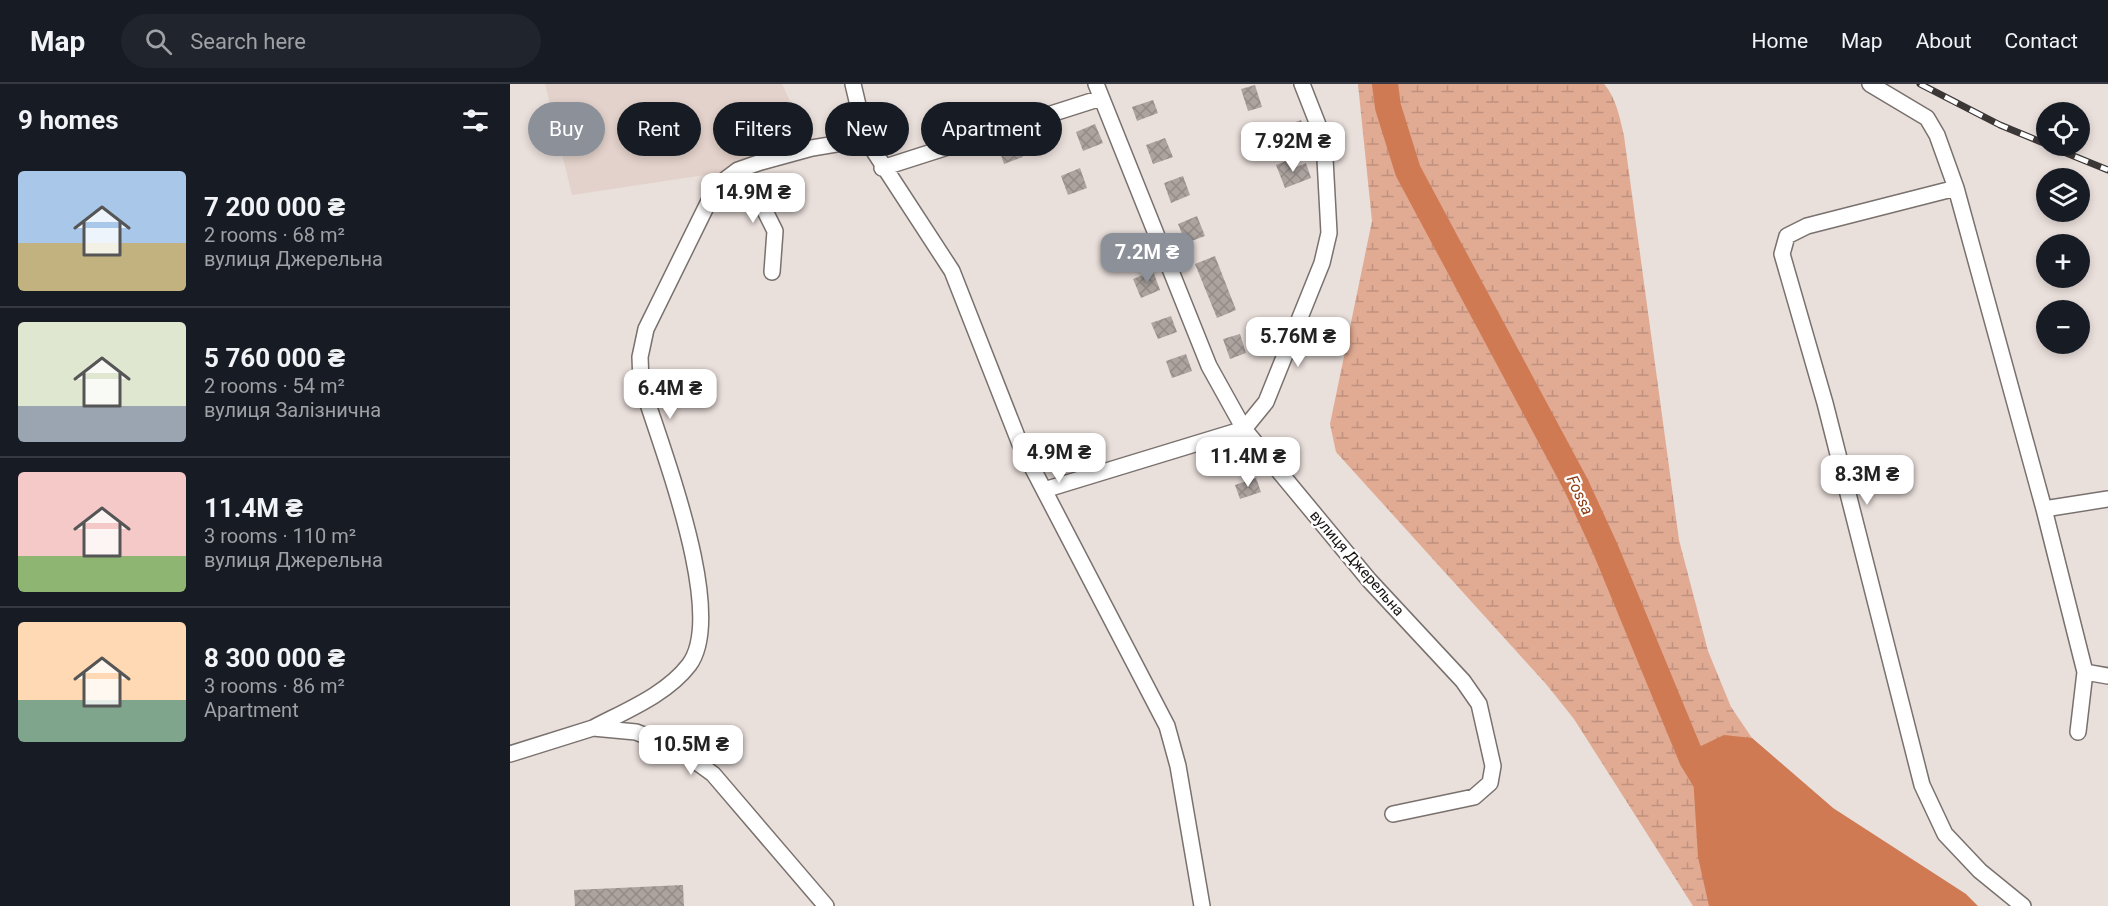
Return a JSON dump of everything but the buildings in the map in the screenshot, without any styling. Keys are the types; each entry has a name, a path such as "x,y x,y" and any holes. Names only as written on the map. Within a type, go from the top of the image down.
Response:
{"street":[{"path":"853,84 857,102"},
{"path":"1044,490 1244,429 1266,402 1322,263 1329,233 1324,140 1302,84"},
{"path":"1870,84 1927,118 1938,135 1956,188 2044,509 2085,672 2078,732"},
{"path":"882,168 1098,91"},
{"name":"вулиця Джерельна","path":"1098,91 1209,366 1244,429 1368,580 1463,681 1479,704 1493,766 1490,783 1474,797 1393,814"},
{"path":"510,754 593,728 653,696 676,679 698,651 701,615 697,576 683,514 641,382 640,357 646,329 709,201 726,179 738,170 761,162 825,146"},
{"path":"875,156 942,253 960,287 1011,425 1167,726 1178,766 1202,906"},
{"path":"726,179 756,193 775,231 772,272"},
{"path":"1956,188 1807,226 1787,236 1782,254 1825,403 1922,785 1945,834 1980,871 2023,906"},
{"path":"2044,509 2108,500"},
{"path":"2085,672 2108,676"},
{"path":"593,728 616,728 657,738 696,759 739,802 826,906"},
{"path":"810,887 814,906"}],"shaded area":[{"path":"545,84 782,84 790,102 713,102 713,156 785,156 738,170 572,195 563,156 605,156 605,102 549,102"},
{"path":"1724,735 1752,738 1833,808 1966,894 1978,906 1709,906 1698,857 1692,759 1701,746"}],"green space":[{"path":"1358,84 1604,84 1612,95 1624,136 1679,540 1708,651 1731,707 1752,738 1833,808 1749,906 1693,906 1574,719 1546,684 1336,452 1330,424 1372,221"}],"waterway":[{"name":"Fossa","path":"1385,84 1388,107 1408,171 1576,485 1605,548 1692,759 1709,787"}],"railway":[{"path":"1920,84 2000,125 2036,140"},
{"path":"2074,156 2108,170"}]}
